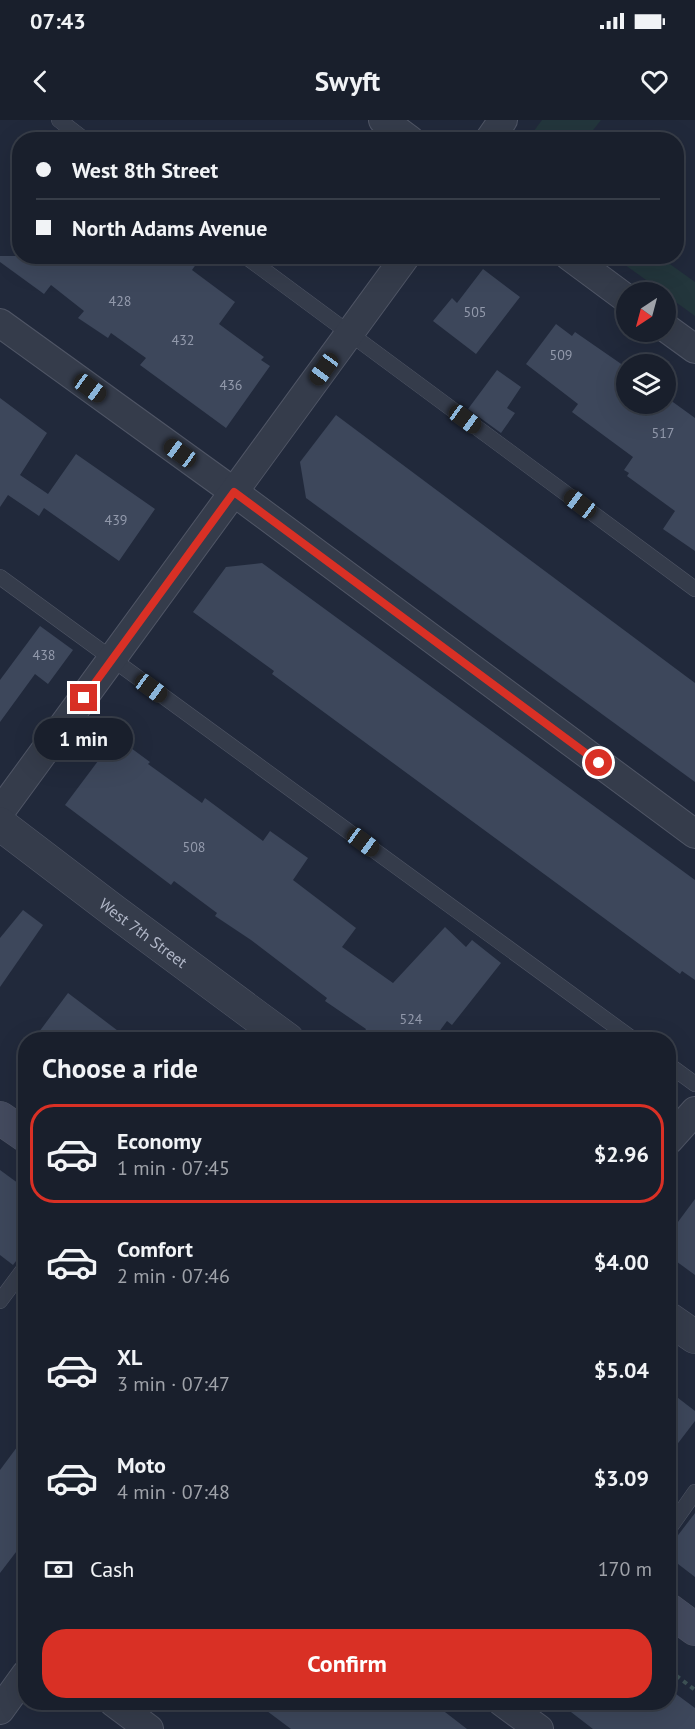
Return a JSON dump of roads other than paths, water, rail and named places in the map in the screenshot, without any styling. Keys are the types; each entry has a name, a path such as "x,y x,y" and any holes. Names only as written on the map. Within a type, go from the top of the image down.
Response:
{"main road":[{"path":"0,1118 18,1130"},
{"path":"676,1615 695,1629"}],"street":[{"path":"383,120 399,132"},
{"path":"0,812 400,264"},
{"path":"580,264 616,291"},
{"path":"0,323 234,492 695,834"},
{"path":"676,335 695,349"},
{"name":"West 7th Street","path":"0,824 114,912 277,1032"},
{"path":"676,1132 695,1110"},
{"path":"676,1323 695,1337"},
{"path":"0,1710 18,1685"},
{"path":"124,1710 149,1729"},
{"path":"513,1710 539,1729"}],"lane":[{"path":"59,120 75,132"},
{"path":"256,264 695,589"},
{"path":"0,577 623,1032"},
{"path":"676,1070 695,1084"},
{"path":"0,1300 18,1276"},
{"path":"676,1519 695,1492"}]}
